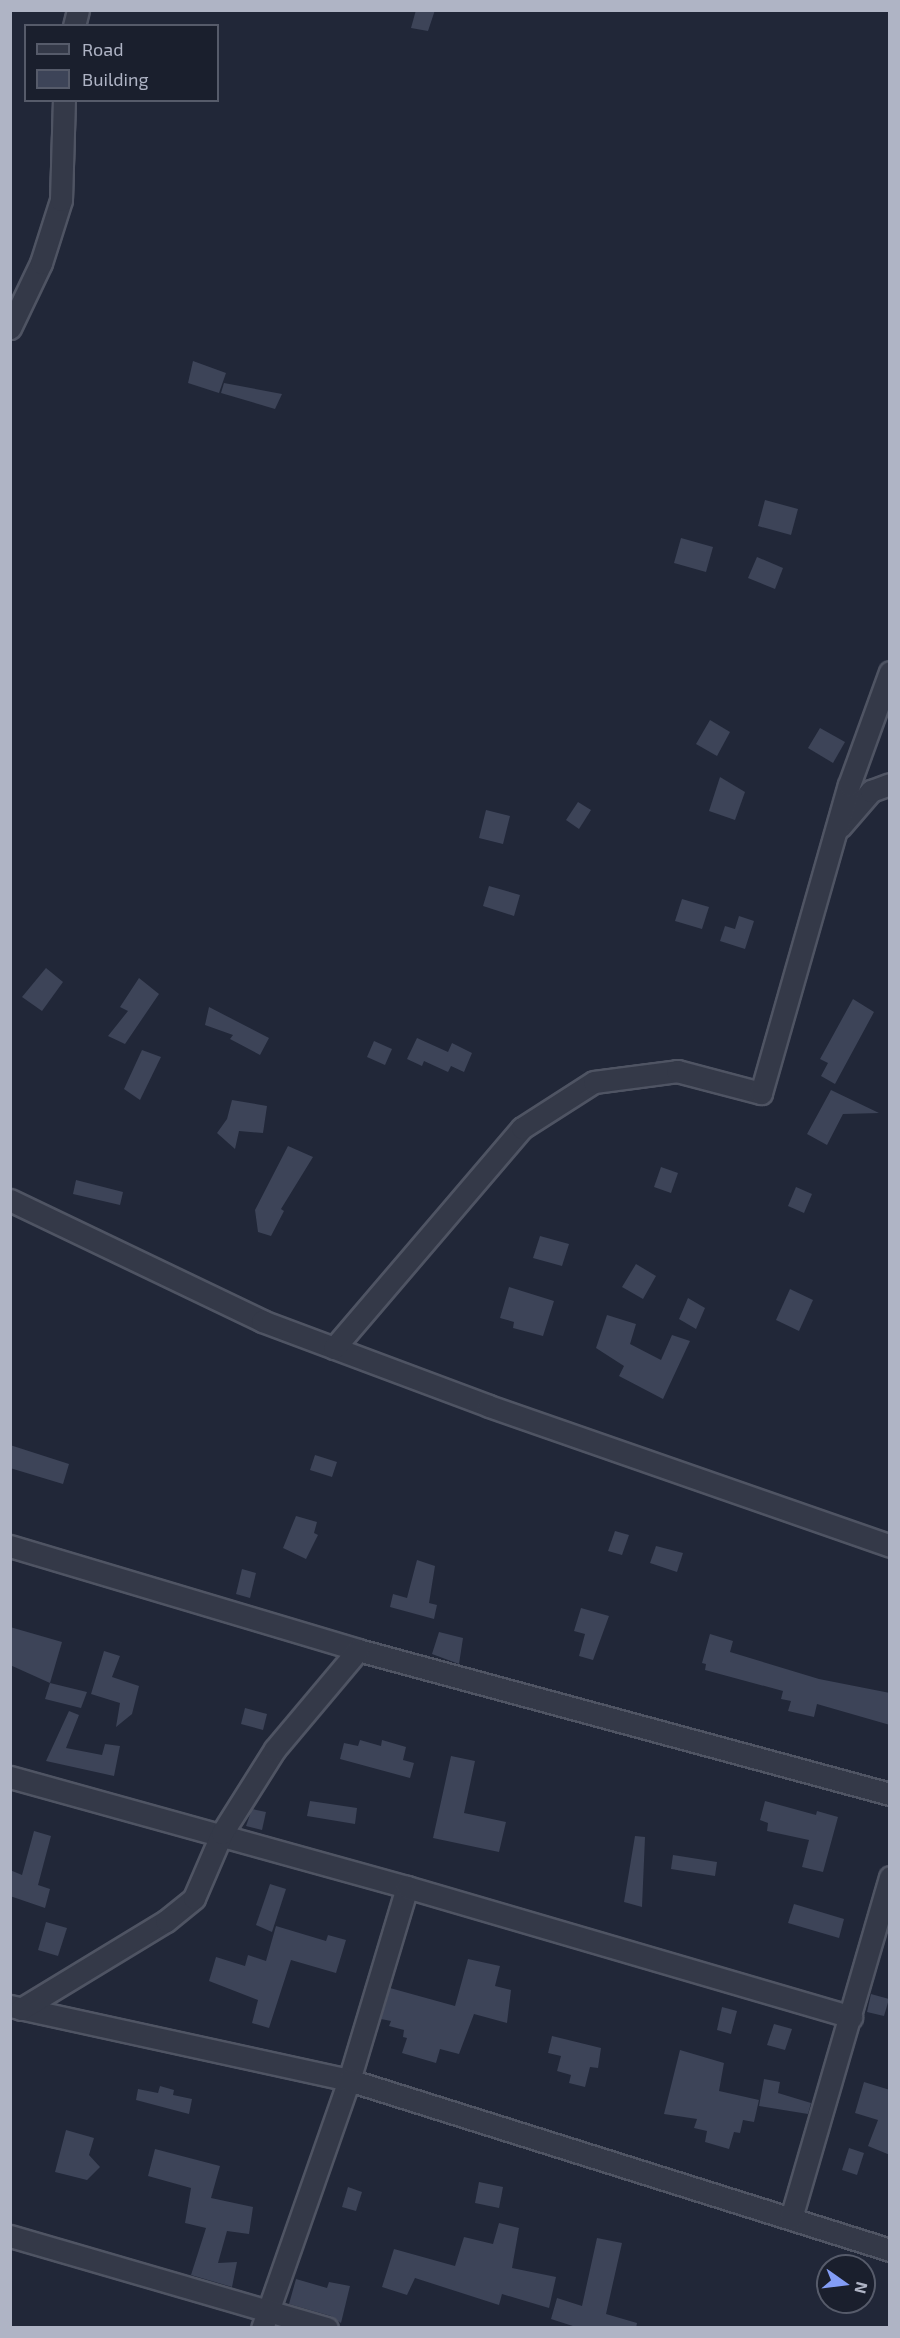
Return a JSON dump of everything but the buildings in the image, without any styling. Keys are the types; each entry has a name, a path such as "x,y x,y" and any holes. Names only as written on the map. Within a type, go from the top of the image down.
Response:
{"street":[{"path":"10,328 41,263 61,200 64,102"},
{"path":"813,913 849,785 890,672"},
{"path":"334,1348 522,1128 594,1082 677,1071 761,1093 837,829 871,791 890,784"},
{"path":"10,1200 262,1321 890,1546"},
{"path":"10,1546 358,1650 890,1794"},
{"path":"16,2007 166,1921 194,1898 222,1833 275,1749 358,1650"},
{"path":"10,1778 222,1833 850,2017"},
{"path":"790,2218 890,1877"},
{"path":"265,2318 350,2080 407,1887"},
{"path":"16,2007 350,2080 890,2250"},
{"path":"10,2236 265,2318 327,2328"}]}
